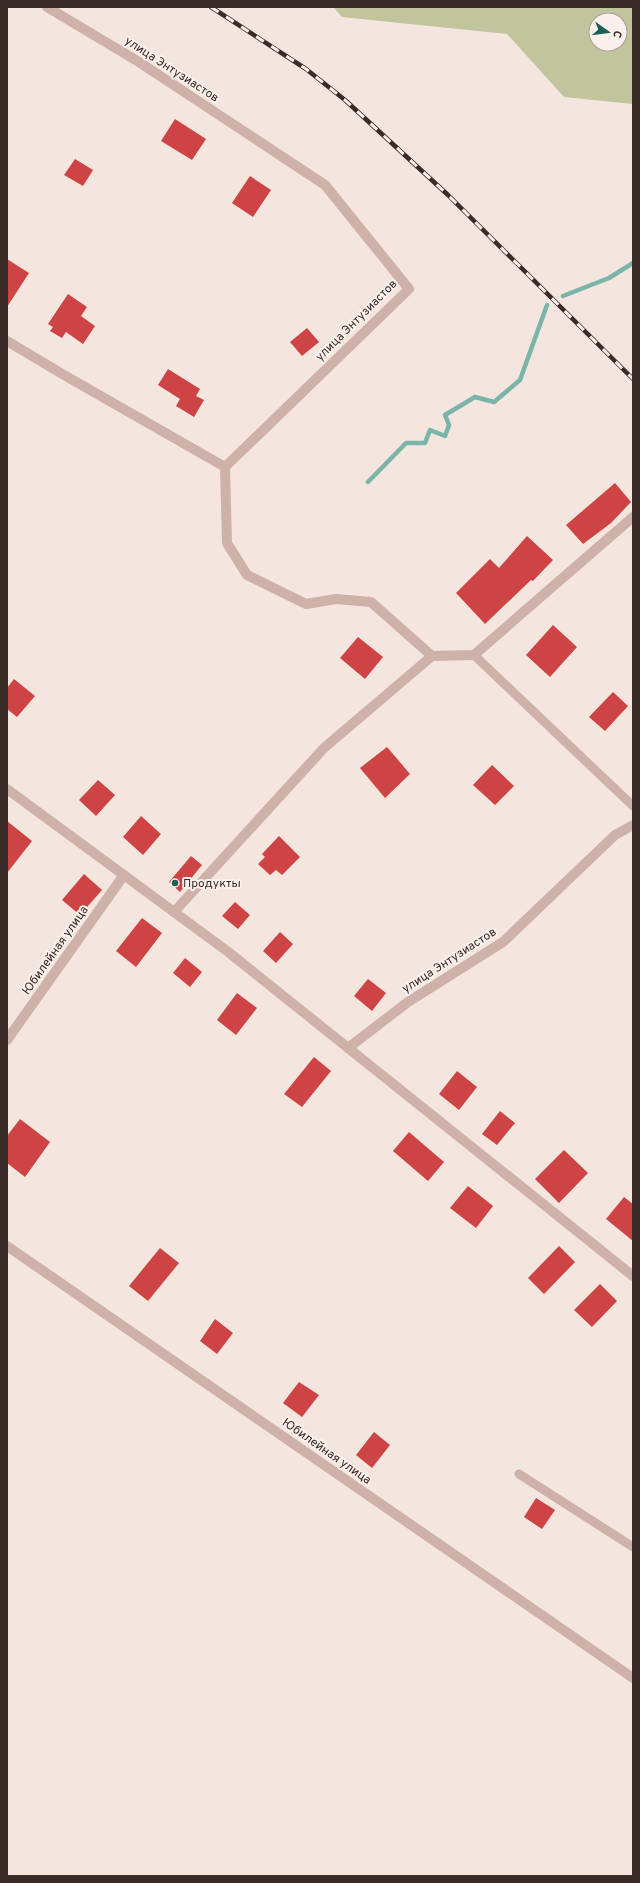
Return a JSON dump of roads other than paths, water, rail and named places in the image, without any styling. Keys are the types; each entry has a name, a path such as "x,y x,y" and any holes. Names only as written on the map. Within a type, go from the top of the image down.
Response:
{"street":[{"name":"улица Энтузиастов","path":"47,7 139,62 324,185 409,288 225,467"},
{"path":"7,341 225,467 227,543 248,575 306,604 336,599 371,602 432,656"},
{"path":"174,912 324,748 432,656 474,656 633,518"},
{"path":"7,789 227,952 633,1276"},
{"name":"улица Энтузиастов","path":"348,1048 408,1002 503,942 615,835 633,825"},
{"name":"Юбилейная улица","path":"7,1040 124,876"},
{"name":"Юбилейная улица","path":"7,1246 633,1678"}],"lane":[{"path":"474,656 633,806"},
{"path":"519,1474 633,1547"}],"waterway":[{"path":"563,296 609,278 633,263"},
{"path":"368,482 406,443 425,443 430,430 445,436 449,425 445,415 475,397 494,402 520,380 547,305"}],"railway":[{"path":"211,7 306,69 345,100 448,195 633,379"}],"place":[{"name":"Продукты","path":"175,883"}]}
